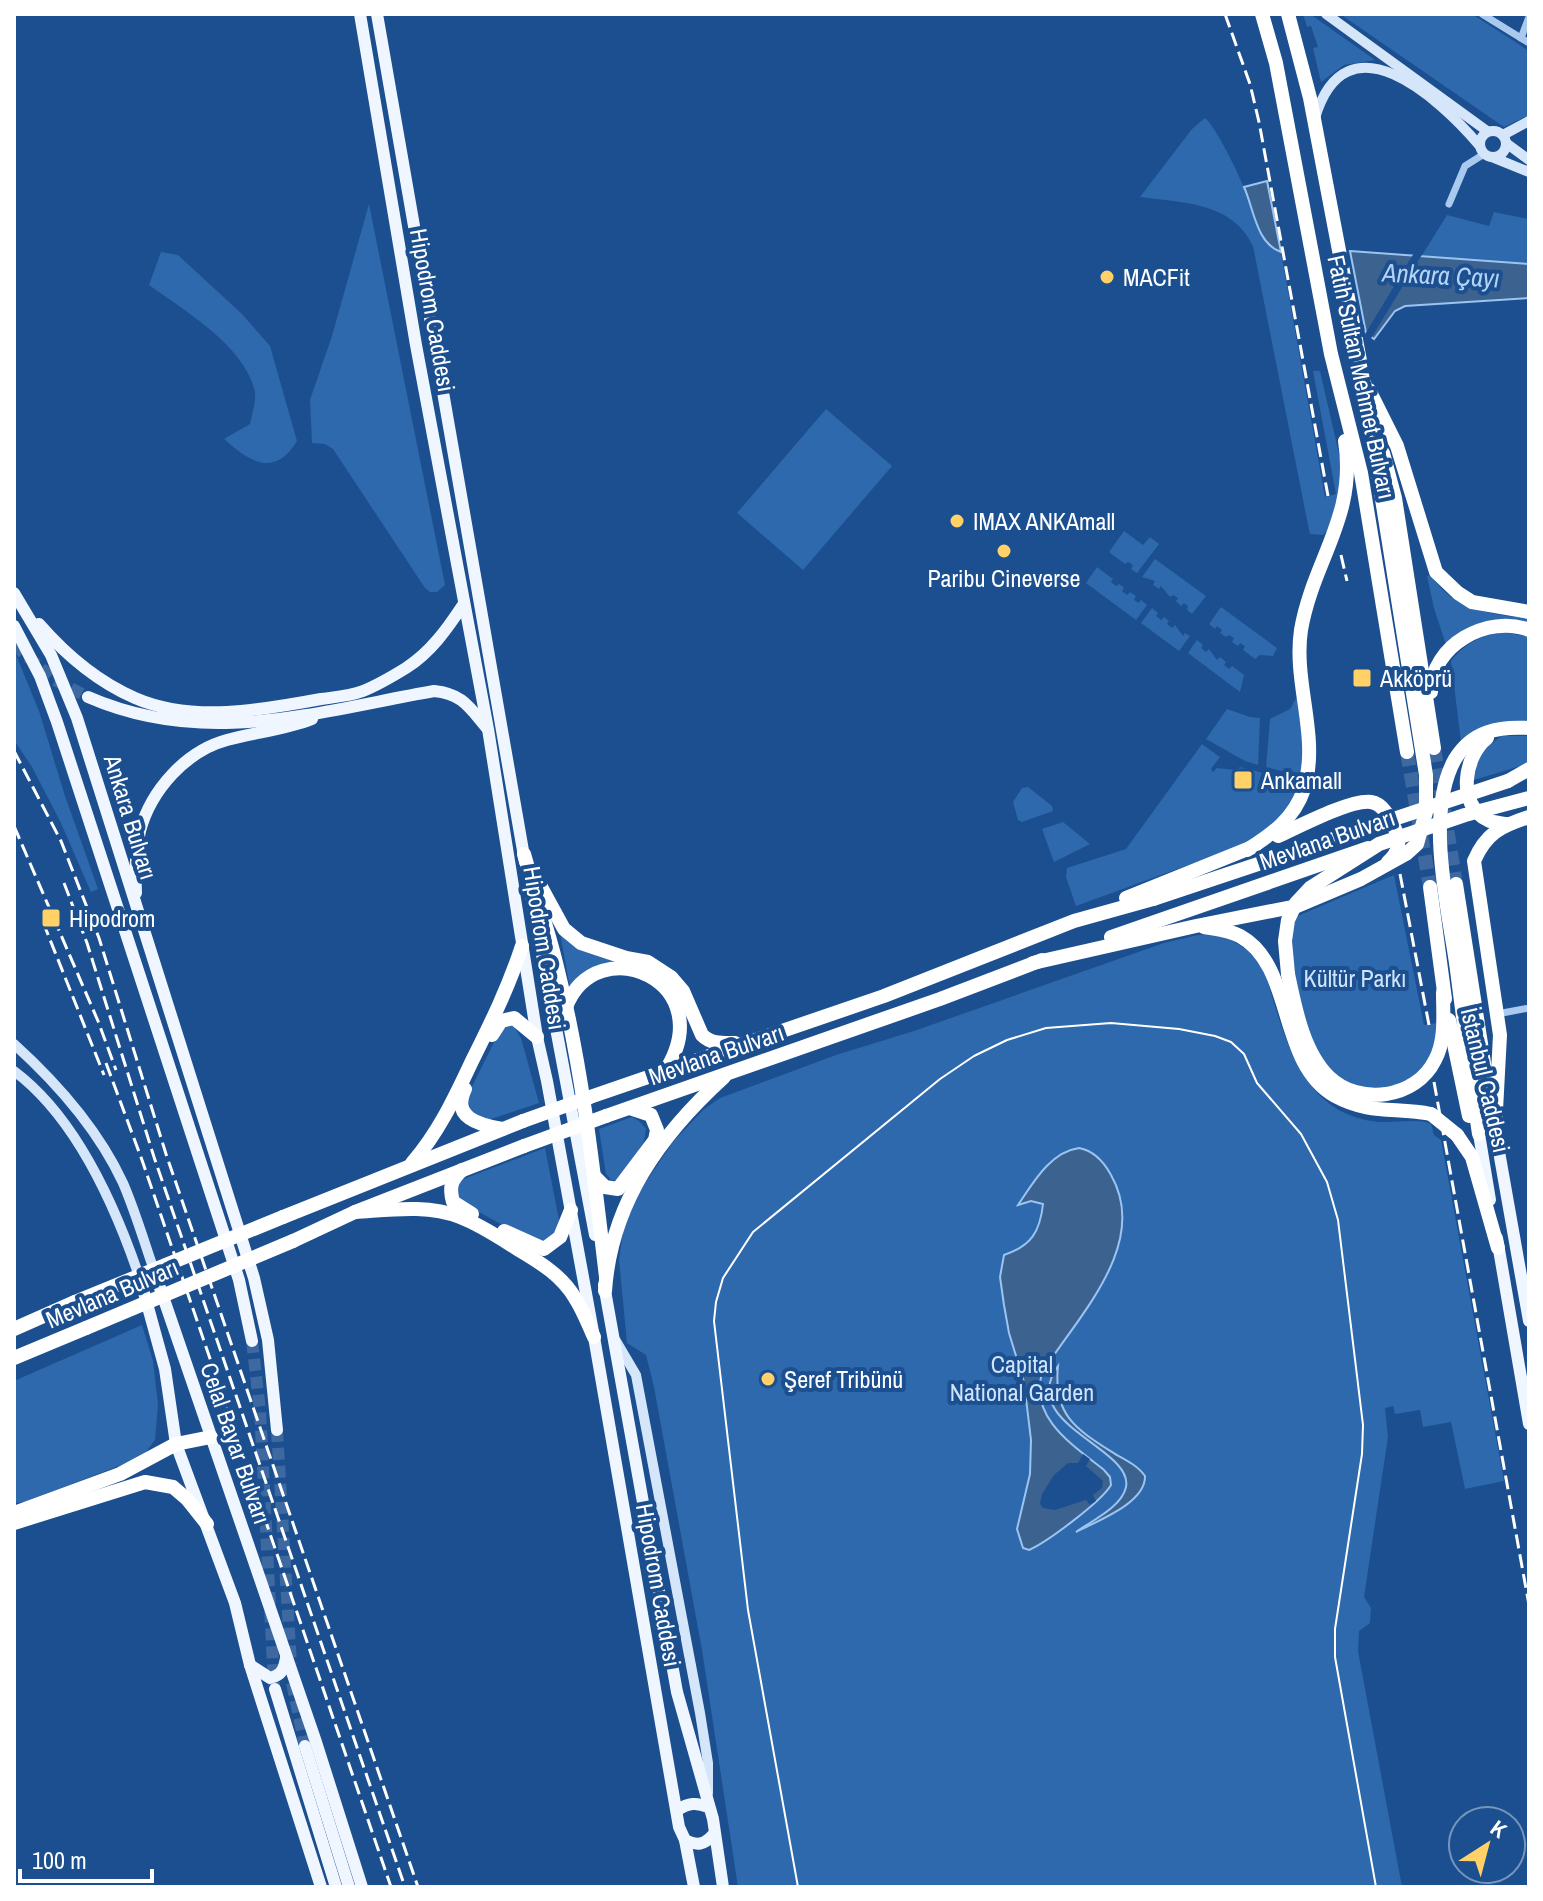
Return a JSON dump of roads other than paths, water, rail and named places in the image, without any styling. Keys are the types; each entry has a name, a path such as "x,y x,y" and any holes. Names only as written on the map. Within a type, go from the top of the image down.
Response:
{"highway":[{"name":"Fatih Sultan Mehmet Bulvarı","path":"1262,14 1276,63 1331,354 1361,473 1407,752"},
{"name":"Fatih Sultan Mehmet Bulvarı","path":"1288,14 1314,120 1357,354 1395,498 1434,748 1430,687 1447,654 1472,632 1486,627 1505,625 1529,630"},
{"path":"1247,850 1277,830 1292,814 1303,792 1309,765 1301,674 1302,629 1311,592 1340,519 1349,471 1331,354"},
{"path":"1363,380 1397,446 1436,572 1472,602 1529,612"},
{"path":"1033,963 1297,906 1379,869 1417,844 1424,824 1427,789 1363,380"},
{"path":"1507,824 1489,821 1473,807 1468,775 1472,754 1481,743 1521,727"},
{"path":"1479,1134 1441,851 1441,819 1449,772 1465,746 1494,728 1521,727"},
{"path":"1508,781 1529,769"},
{"path":"1508,781 1529,776"},
{"name":"Mevlana Bulvarı","path":"14,1329 410,1164 523,1121 884,996 1074,921 1153,899 1508,781"},
{"name":"Mevlana Bulvarı","path":"14,1358 465,1167 940,999 1033,963 1444,822 1529,798"},
{"path":"1074,921 1328,814 1371,802 1380,805 1387,814 1397,833 1399,847 1396,854 1379,869"},
{"path":"1495,1129 1500,1035 1474,861 1497,829 1529,817"},
{"path":"1379,844 1316,884 1296,903 1286,932 1288,974 1303,1031 1324,1071 1343,1087 1366,1095 1396,1092 1412,1083 1433,1064 1443,1031 1443,992"},
{"path":"524,854 566,1007 594,1176 606,1284"},
{"path":"524,854 564,929 581,943 656,966 683,991 706,1039 719,1043 748,1043"},
{"name":"İstanbul Caddesi","path":"1456,884 1495,1129"},
{"name":"İstanbul Caddesi","path":"1430,887 1443,992 1466,1107 1479,1134"},
{"path":"1196,926 1230,932 1243,938 1265,960 1297,1048 1314,1079 1333,1095 1365,1109 1431,1114 1457,1135 1472,1157 1498,1248"},
{"path":"410,1164 428,1145 451,1104 504,995 522,946"},
{"path":"566,1007 579,985 592,974 630,969 661,983 676,1003 681,1021 676,1055 664,1073"},
{"path":"502,1129 471,1120 463,1111 461,1099 495,1027 501,1021 514,1018 537,1037"},
{"path":"606,1284 618,1223 633,1189 671,1131 730,1072"},
{"path":"594,1176 605,1187 618,1189 655,1140 657,1130 651,1115 629,1107"},
{"path":"465,1167 450,1185 453,1202 537,1247 544,1249 557,1241 567,1225 571,1210"},
{"path":"355,1212 399,1209 431,1211 457,1216 478,1225 560,1278 575,1298 594,1337"},
{"path":"14,1513 120,1474 176,1444 211,1437"},
{"path":"14,1523 145,1482 173,1487 207,1524"}],"main road":[{"name":"Hipodrom Caddesi","path":"360,14 463,605 488,729 537,1037 594,1337 679,1827 685,1840 694,1887"},
{"name":"Hipodrom Caddesi","path":"377,14 539,949 606,1284 677,1692 713,1819 723,1887"},
{"path":"1326,14 1487,131"},
{"path":"1314,120 1333,81 1347,72 1377,68 1404,78 1458,121 1485,152 1529,172"},
{"path":"1485,152 1501,155 1505,139 1529,121"},
{"path":"1485,152 1481,137 1487,131 1496,130 1529,160"},
{"path":"17,596 68,655 96,678 136,699 176,711 274,708 360,692 410,666 439,640 463,605"},
{"name":"Ankara Bulvarı","path":"17,596 51,655 77,718 244,1246 266,1324 277,1430"},
{"name":"Ankara Bulvarı","path":"14,626 40,676 57,722 239,1280 252,1341"},
{"path":"88,697 112,708 192,724 231,725 330,711 434,691 447,692 462,698 488,729"},
{"path":"136,909 135,862 141,829 153,801 180,766 223,741 297,725 330,711"},
{"name":"Celal Bayar Bulvarı","path":"14,1044 72,1103 99,1141 122,1182 287,1657 362,1887"},
{"name":"Celal Bayar Bulvarı","path":"14,1071 58,1117 84,1154 125,1233 165,1369 176,1444 235,1603 250,1665 321,1887"},
{"name":"İstanbul Caddesi","path":"1495,1129 1529,1321"},
{"name":"İstanbul Caddesi","path":"1479,1134 1529,1424"},
{"path":"250,1665 270,1678 278,1676 285,1669 287,1657"},
{"path":"275,1689 336,1887"},
{"path":"305,1746 349,1887"},
{"path":"677,1810 687,1804 698,1803 708,1807"},
{"path":"685,1840 696,1845 706,1842 713,1835"}],"street":[{"path":"1482,14 1529,43"},
{"path":"1521,38 1529,17"},
{"path":"1449,204 1465,166 1485,152"},
{"path":"1497,1014 1529,1008"}],"water":[{"path":"1267,181 1281,252 1273,248 1261,233 1244,187"},
{"name":"Ankara Çayı","path":"1350,251 1529,264 1529,298 1405,306 1395,311 1374,339 1366,333"},
{"path":"1079,1148 1098,1158 1111,1175 1121,1201 1122,1228 1116,1254 1104,1280 1042,1373 1040,1389 1042,1404 1056,1429 1104,1470 1110,1477 1111,1485 1073,1521 1029,1550 1023,1548 1017,1529 1030,1474 1031,1440 1024,1382 1009,1333 1000,1277 1004,1255 1021,1247 1032,1237 1043,1204 1031,1201 1018,1205 1051,1162"},
{"path":"1058,1366 1059,1397 1070,1419 1089,1437 1132,1464 1145,1476 1138,1495 1129,1503 1076,1532 1119,1501 1126,1487 1124,1473 1113,1460 1079,1434 1052,1404 1049,1386"}],"tunnel":[{"path":"14,645 55,680 88,697"},
{"path":"1434,748 1456,884"},
{"path":"1407,752 1430,887"},
{"path":"252,1341 260,1410 274,1685"},
{"path":"277,1430 291,1664"},
{"path":"292,1683 305,1746"}],"tram line":[{"path":"798,1887 748,1610 714,1321 723,1278 753,1232 940,1079 974,1056 1007,1040 1046,1028 1111,1023 1179,1029 1231,1042 1244,1054 1257,1083 1301,1134 1327,1182 1338,1220 1363,1425 1362,1454 1335,1629 1335,1657 1376,1887"}],"railway":[{"path":"1225,14 1250,84 1259,122 1328,496"},
{"path":"1341,555 1347,581"},
{"path":"14,751 61,841 99,938 166,1154 418,1887"},
{"path":"14,826 116,1070"},
{"path":"1400,874 1429,1025"},
{"path":"64,883 87,943 154,1157 405,1887"},
{"path":"43,922 104,1075"},
{"path":"106,1063 391,1887"},
{"path":"1434,1082 1529,1605"}],"place":[{"name":"MACFit","path":"1107,277"},
{"name":"IMAX ANKAmall","path":"957,521"},
{"name":"Paribu Cineverse","path":"1004,551"},
{"name":"Akköprü","path":"1362,678"},
{"name":"Ankamall","path":"1243,780"},
{"name":"Hipodrom","path":"51,918"},
{"name":"Şeref Tribünü","path":"768,1379"}],"park label":[{"name":"Kültür Parkı","path":"1355,978"},
{"name":"Capital National Garden","path":"1022,1378"}]}
